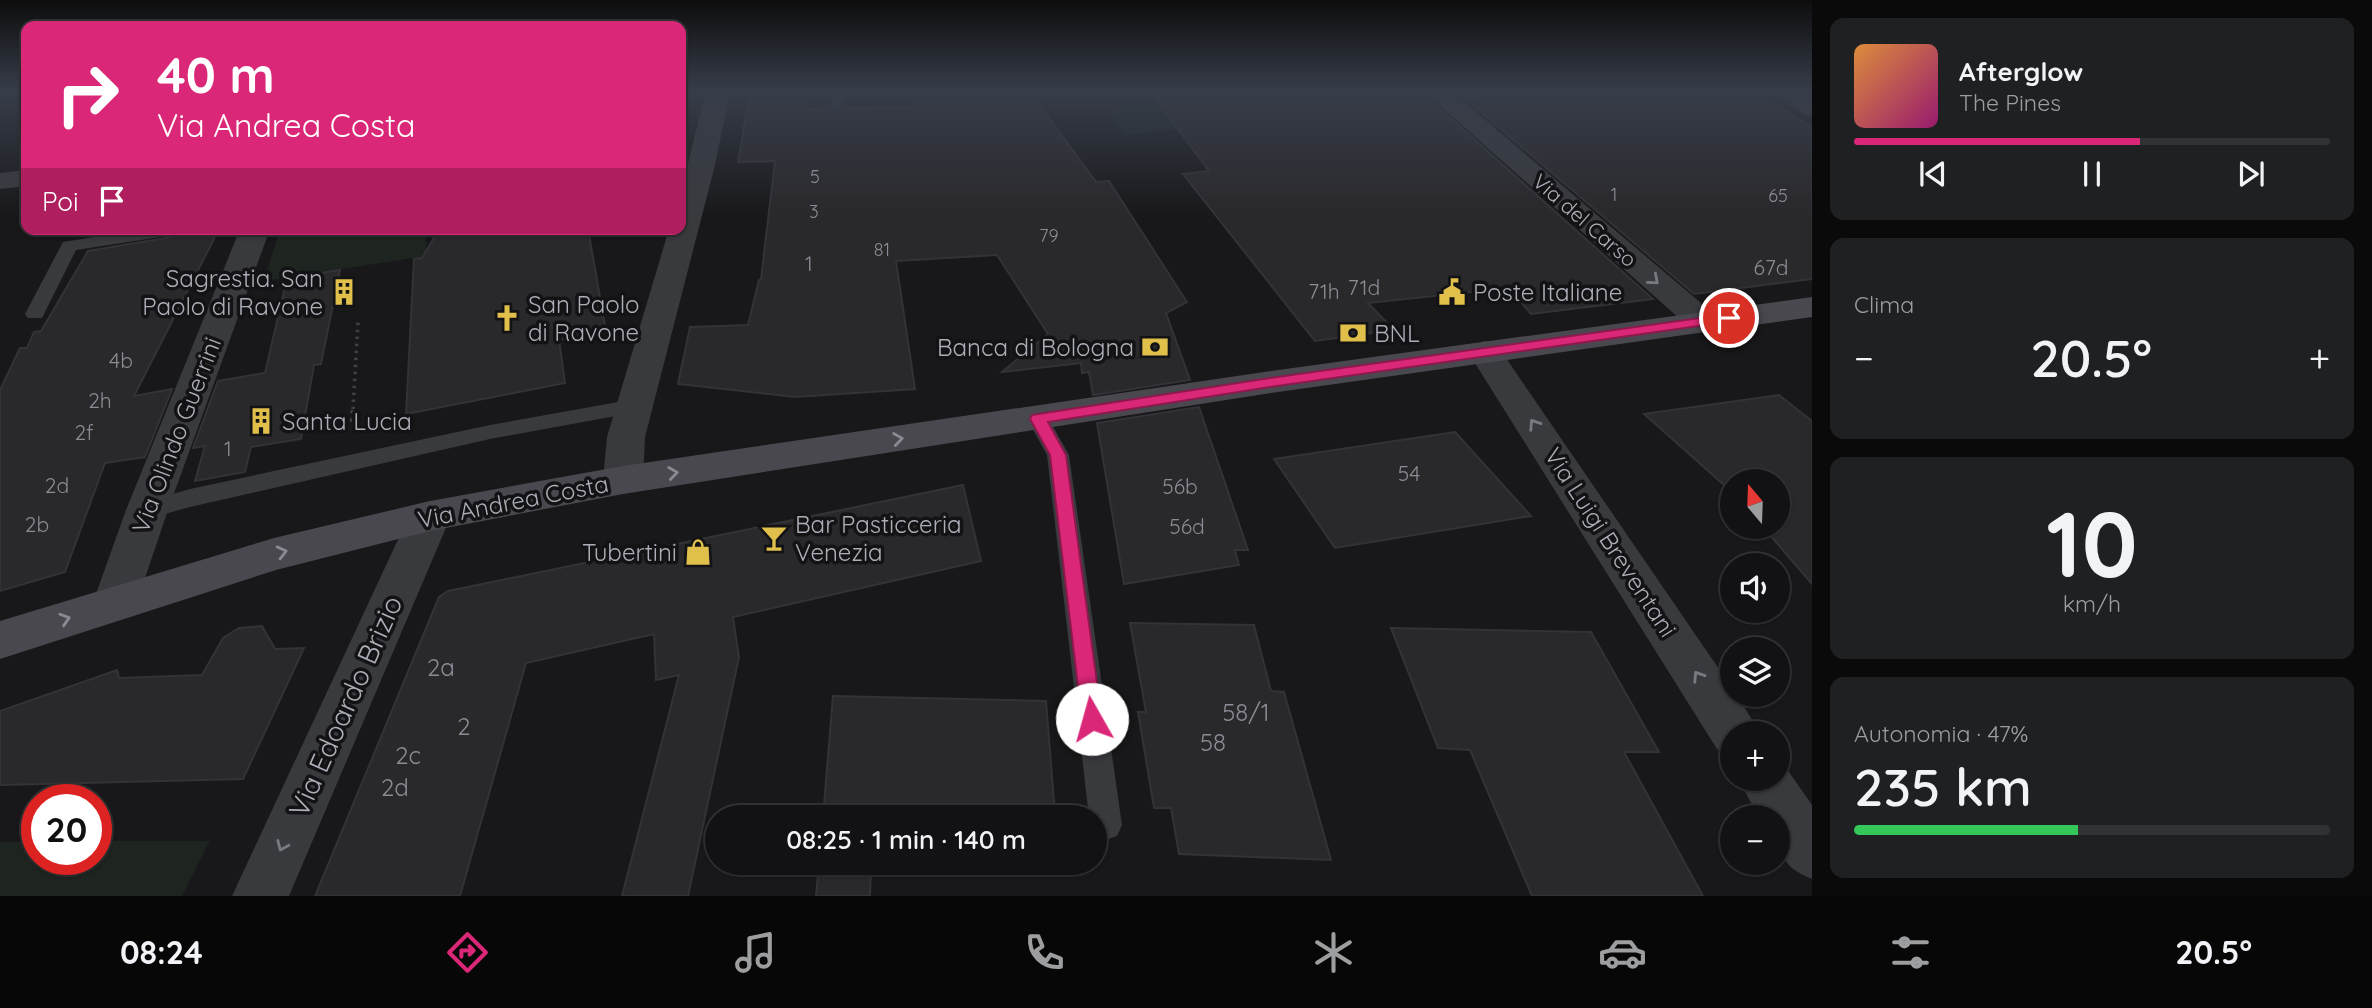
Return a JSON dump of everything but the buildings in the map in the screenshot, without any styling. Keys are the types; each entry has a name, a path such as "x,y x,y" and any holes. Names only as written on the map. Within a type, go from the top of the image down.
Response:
{"main road":[{"name":"Via Andrea Costa","path":"0,640 274,554 430,516 624,480 1485,352 1812,307"}],"street":[{"path":"686,222 709,133"},
{"name":"Via del Carso","path":"1484,133 1702,321"},
{"path":"0,181 21,179"},
{"name":"Via Olindo Guerrini","path":"115,602 147,510 253,235"},
{"path":"624,480 626,437 682,235"},
{"name":"Via Luigi Breventani","path":"1485,352 1727,721"},
{"name":"Via Edoardo Brizio","path":"260,896 430,516"},
{"path":"1772,791 1812,852"}],"lane":[{"path":"35,314 69,246 141,235"},
{"path":"147,510 478,434 635,405"},
{"path":"1038,419 1058,455 1103,805"}],"path":[{"path":"351,431 358,322"}],"shaded area":[{"path":"278,235 426,235 426,256 264,281"},
{"path":"112,841 210,841 182,896 0,896 0,842 21,842 21,875 112,875"}],"place":[{"name":"Sagrestia. San Paolo di Ravone","path":"344,292"},
{"name":"Poste Italiane","path":"1452,292"},
{"name":"San Paolo di Ravone","path":"507,318"},
{"name":"BNL","path":"1353,333"},
{"name":"Banca di Bologna","path":"1155,347"},
{"name":"Santa Lucia","path":"261,421"},
{"name":"Bar Pasticceria Venezia","path":"774,538"},
{"name":"Tubertini","path":"698,552"}],"route":[{"path":"1092,719 1058,455 1038,419 1270,382 1729,318"}]}
